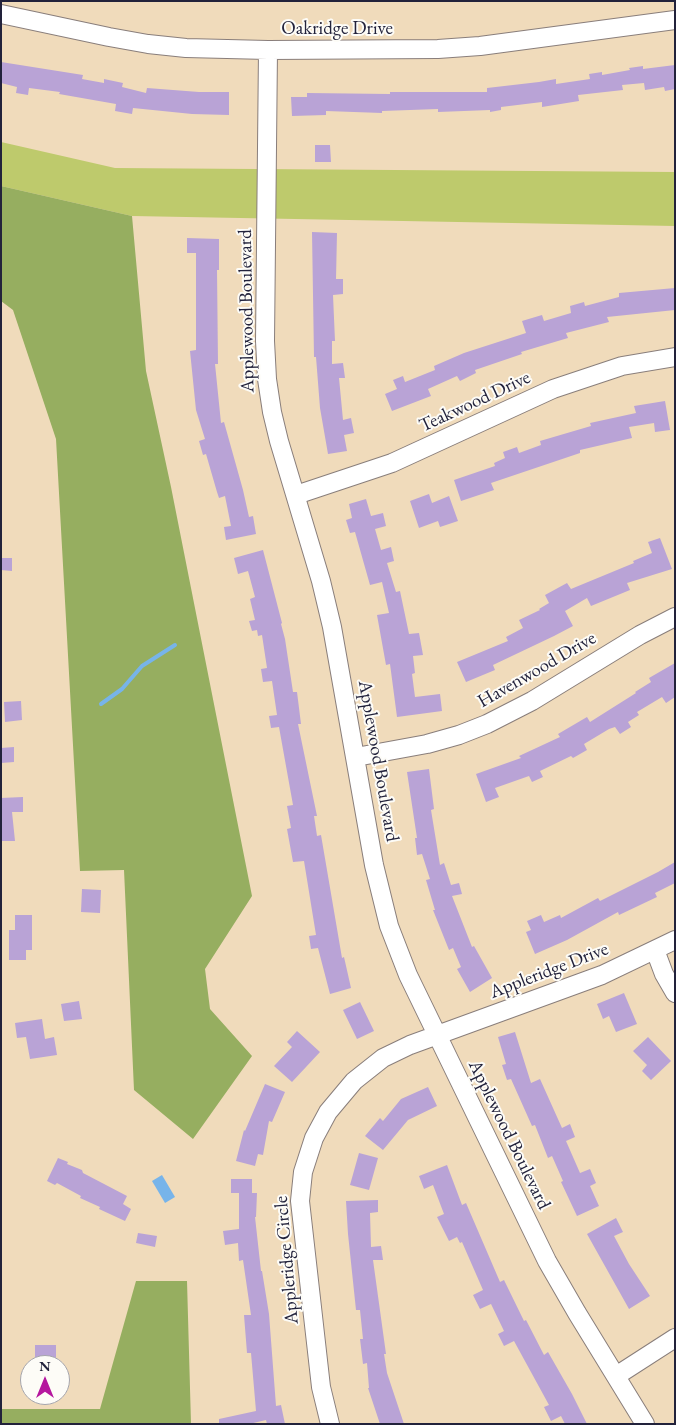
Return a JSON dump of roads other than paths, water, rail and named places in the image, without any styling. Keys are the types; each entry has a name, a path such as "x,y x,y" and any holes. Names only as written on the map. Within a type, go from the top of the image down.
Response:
{"street":[{"name":"Oakridge Drive","path":"1,14 148,44 186,48 268,50 438,50 675,20"},
{"name":"Applewood Boulevard","path":"268,50 266,379 279,441 296,495 332,627 374,865 389,926 408,975 548,1261 645,1424"},
{"name":"Teakwood Drive","path":"296,495 392,463 554,389 592,375 622,366 675,357"},
{"name":"Havenwood Drive","path":"356,757 426,744 487,724 532,701 640,635 675,617"},
{"name":"Appleridge Drive","path":"437,1036 570,988 675,940"},
{"path":"655,950 664,974 675,993"},
{"name":"Appleridge Circle","path":"330,1424 321,1387 300,1202 303,1172 314,1138 328,1112 354,1081 383,1058 437,1036"},
{"path":"616,1376 675,1338"}],"water":[{"path":"162,1175 175,1197 165,1203 152,1181"}],"waterway":[{"path":"101,704 122,689 142,666 175,645"}]}
